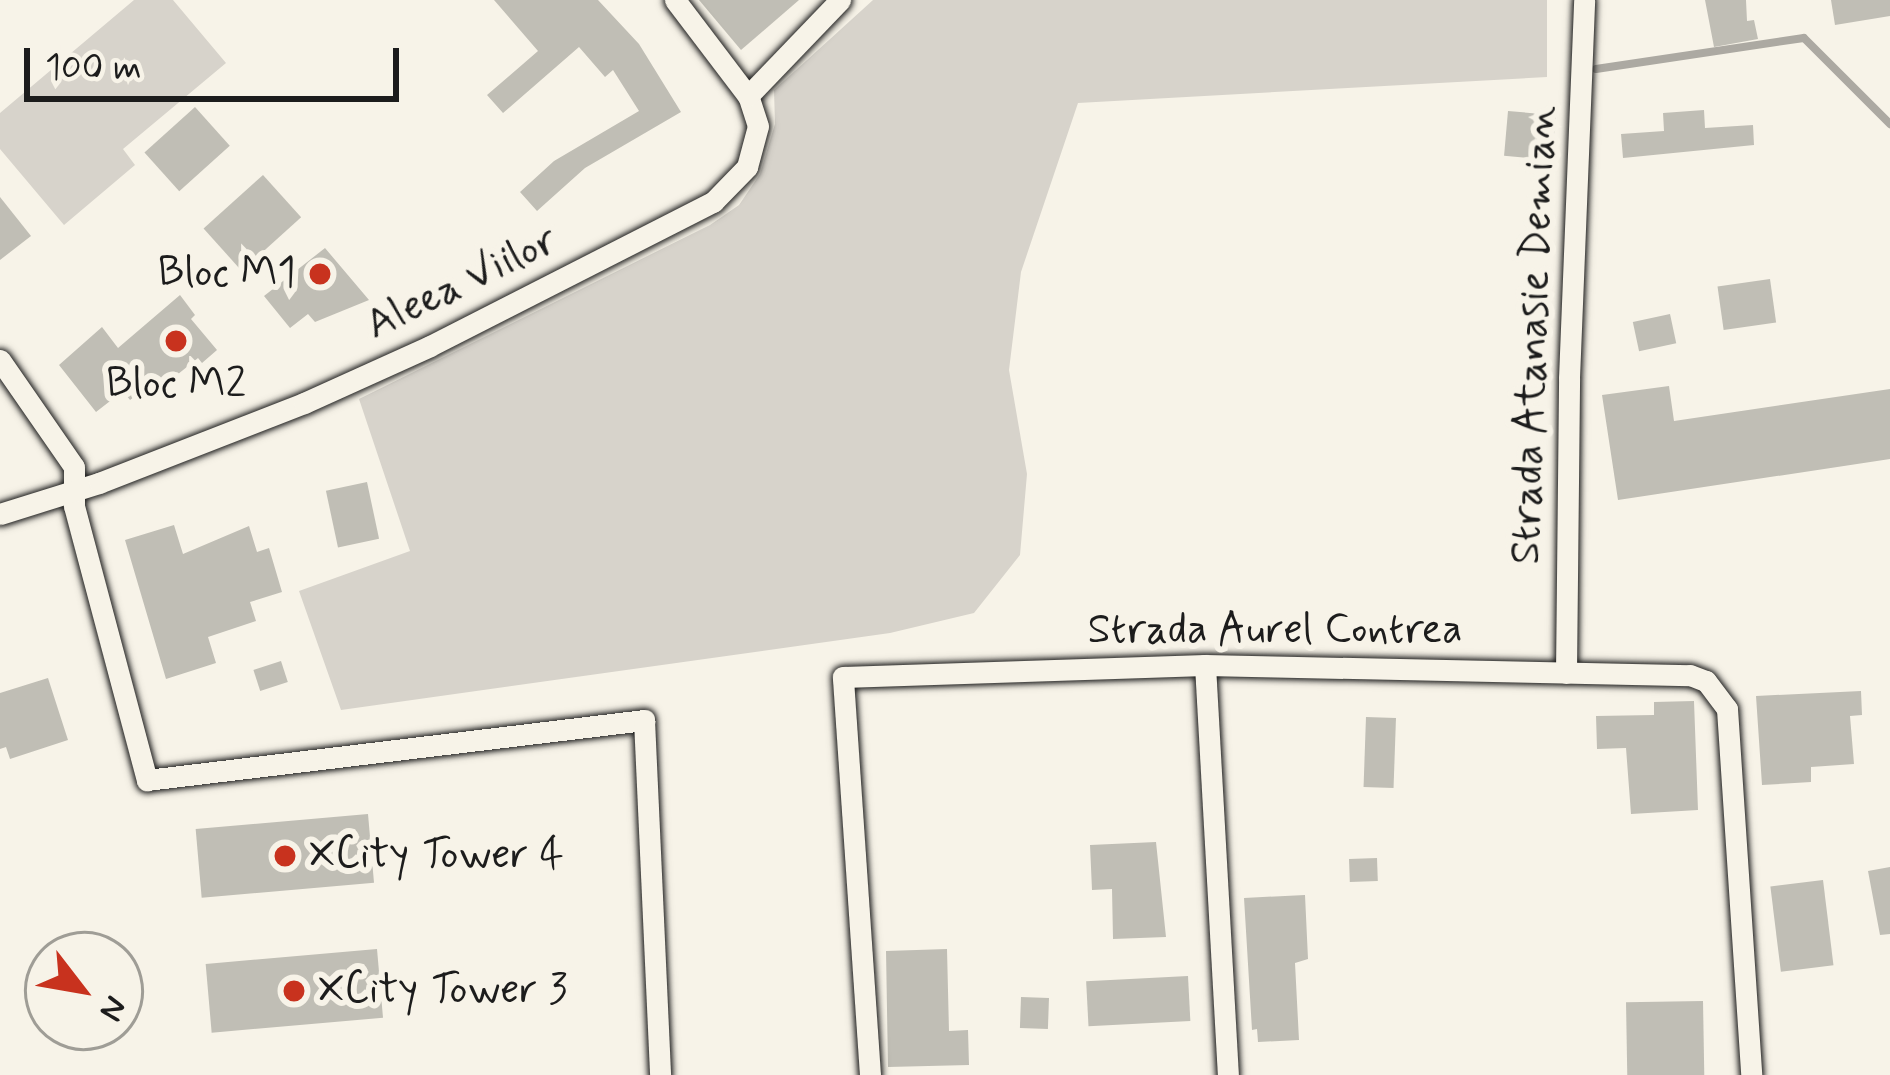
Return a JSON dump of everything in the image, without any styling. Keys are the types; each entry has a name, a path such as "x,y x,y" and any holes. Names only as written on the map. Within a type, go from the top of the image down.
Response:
{"street":[{"path":"675,0 748,96 841,0"},
{"name":"Strada Atanasie Demian","path":"1566,673 1569,378 1584,0"},
{"name":"Aleea Viilor","path":"0,514 304,403 430,346 713,202 739,178 755,144 758,126 748,96"},
{"path":"0,360 74,466 74,506 147,780 644,720 660,1075"},
{"path":"1205,664 1228,1075"},
{"name":"Strada Aurel Contrea","path":"870,1075 843,677 1205,664 1690,675 1706,681 1727,710 1751,1075"}],"shaded area":[{"path":"134,0 173,0 226,63 123,149 135,165 64,225 0,149 0,113"},
{"path":"873,0 1547,0 1547,77 1078,103 1021,272 1009,370 1027,474 1020,555 974,613 890,633 341,710 299,591 410,551 359,399 710,225 739,205 760,174 775,124 774,90"}],"building":[{"path":"494,0 598,0 639,44 681,112 585,168 537,211 520,192 554,161 639,111 613,70 605,77 579,47 503,113 487,95 538,51"},
{"path":"699,0 799,0 741,50"},
{"path":"1705,0 1746,0 1747,21 1754,20 1758,39 1714,47"},
{"path":"1831,0 1890,0 1890,16 1835,25"},
{"path":"195,107 230,146 179,191 144,153"},
{"path":"1704,110 1705,128 1753,125 1754,145 1623,158 1621,134 1664,131 1663,113"},
{"path":"1508,111 1556,115 1552,160 1504,156"},
{"path":"263,175 301,217 242,271 204,229"},
{"path":"0,197 31,236 0,260"},
{"name":"Bloc M1","path":"325,248 369,300 315,322 308,314 290,328 264,296"},
{"path":"1770,279 1776,323 1724,330 1718,286"},
{"path":"180,295 195,315 191,319 217,350 202,363 198,358 162,387 156,380 130,400 123,391 96,412 59,365 102,327 118,348"},
{"path":"1670,314 1676,343 1639,351 1633,322"},
{"path":"1669,386 1674,421 1890,389 1890,459 1618,500 1602,395"},
{"path":"367,482 379,539 338,547 326,491"},
{"path":"174,525 183,554 249,526 257,552 269,548 282,592 250,602 256,621 208,637 216,663 166,679 125,540"},
{"path":"281,661 288,682 260,691 253,670"},
{"path":"48,678 68,740 10,759 6,747 0,749 0,693"},
{"path":"1861,691 1862,715 1850,716 1854,764 1811,767 1811,782 1762,785 1756,696"},
{"path":"1694,701 1698,810 1631,814 1626,748 1597,749 1596,716 1654,715 1654,702"},
{"path":"1366,717 1396,718 1394,788 1364,787"},
{"name":"XCity Tower 4","path":"368,814 374,883 202,898 196,829"},
{"path":"1156,842 1166,937 1113,939 1112,889 1092,890 1090,845"},
{"path":"1377,858 1378,881 1350,882 1349,859"},
{"path":"1890,867 1890,934 1880,935 1868,871"},
{"path":"1823,880 1833,965 1781,972 1770,886"},
{"path":"1305,895 1308,959 1295,963 1299,1040 1258,1042 1257,1029 1252,1030 1244,898"},
{"name":"XCity Tower 3","path":"377,949 383,1018 212,1033 206,964"},
{"path":"947,949 949,1031 968,1030 969,1065 888,1067 886,951"},
{"path":"1188,976 1190,1021 1088,1026 1086,981"},
{"path":"1021,997 1049,998 1048,1029 1020,1028"},
{"path":"1703,1001 1704,1075 1627,1075 1626,1002"}],"waterway":[{"path":"1596,69 1804,38 1890,124"}],"place":[{"name":"Bloc M1","path":"320,274"},
{"name":"Bloc M2","path":"176,341"},
{"name":"XCity Tower 4","path":"285,856"},
{"name":"XCity Tower 3","path":"294,991"}]}
